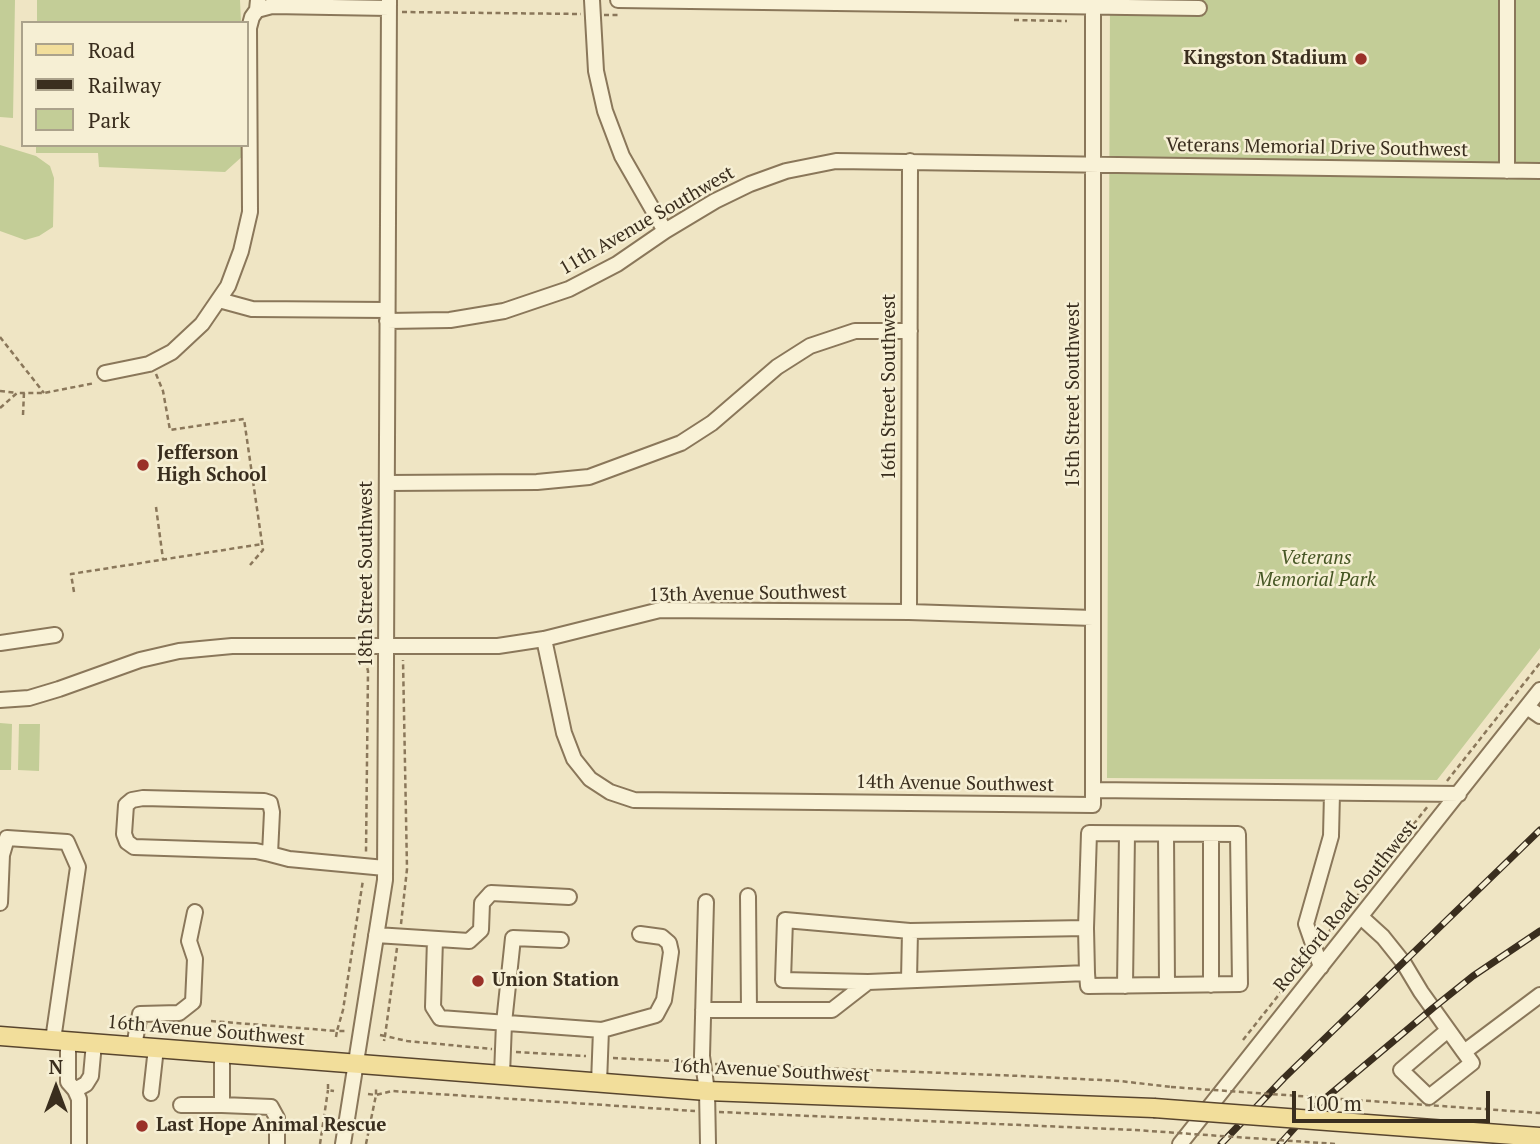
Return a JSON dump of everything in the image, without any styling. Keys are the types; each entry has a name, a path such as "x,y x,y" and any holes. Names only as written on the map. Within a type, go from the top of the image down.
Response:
{"main road":[{"name":"16th Avenue Southwest","path":"0,1036 707,1091 1154,1108 1540,1137"}],"street":[{"path":"592,0 596,71 605,111 622,156 665,231"},
{"path":"618,0 1093,3 1199,8"},
{"path":"1507,0 1507,171"},
{"name":"15th Street Southwest","path":"1093,3 1093,790"},
{"path":"106,377 149,365 172,352 202,324 228,286 241,251 250,212 249,29 258,5 389,4"},
{"name":"18th Street Southwest","path":"343,1144 385,868 389,4"},
{"name":"11th Avenue Southwest","path":"219,300 252,309 450,320 505,311 569,289 617,264 715,201 786,171 836,161 1094,164"},
{"name":"16th Street Southwest","path":"909,612 910,161"},
{"name":"Veterans Memorial Drive Southwest","path":"1094,164 1540,171"},
{"path":"387,483 537,482 589,477 681,443 712,423 777,367 810,346 855,331 910,331"},
{"name":"13th Avenue Southwest","path":"0,700 29,698 140,660 179,651 232,646 498,646 544,639 660,610 909,612 1093,618"},
{"path":"0,643 55,635"},
{"name":"14th Avenue Southwest","path":"544,639 564,733 574,759 590,779 610,792 634,800 1093,805 1093,790"},
{"name":"Rockford Road Southwest","path":"1180,1144 1540,691"},
{"path":"1527,707 1540,716"},
{"path":"1093,790 1459,794"},
{"path":"1321,967 1306,924 1332,836 1332,793"},
{"path":"270,854 270,803 143,798 132,800 126,805 124,834 127,842 134,847 256,850 270,854 289,859 385,868"},
{"path":"1089,833 1166,834 1238,834 1240,984 1088,986 1086,928 1089,833"},
{"path":"1125,986 1126,834"},
{"path":"1166,834 1167,985"},
{"path":"1211,834 1211,985"},
{"path":"0,903 2,855 7,838 66,842 78,867 61,1040 68,1082 79,1099 79,1144"},
{"path":"376,935 469,941 481,930 482,903 491,893 569,897"},
{"path":"748,896 749,1010"},
{"path":"706,902 702,1056 707,1091 708,1144"},
{"path":"134,1046 140,1014 178,1013 194,1002 195,960 188,941 195,912"},
{"path":"1361,917 1404,962 1421,992 1472,1063 1429,1097 1401,1070 1448,1030"},
{"path":"1086,928 911,931 785,920 783,980 868,982 1087,973"},
{"path":"909,980 911,931"},
{"path":"435,939 433,1007 440,1018 601,1030 656,1015 664,1000 671,952 669,943 662,937 640,934"},
{"path":"502,1075 504,1023 513,938 561,940"},
{"path":"703,1010 832,1010 868,982"},
{"path":"1464,1052 1540,995"},
{"path":"599,1083 601,1030"},
{"path":"75,1090 86,1084 91,1076 94,1043"},
{"path":"151,1093 156,1048"},
{"path":"222,1053 222,1105"},
{"path":"181,1105 271,1107 277,1118 277,1144"}],"path":[{"path":"389,4 396,12 581,14"},
{"path":"0,337 44,393"},
{"path":"155,373 163,391 170,430 244,419 263,550 250,565"},
{"path":"0,391 44,393 106,377"},
{"path":"23,415 24,392"},
{"path":"0,408 17,393"},
{"path":"156,508 163,559"},
{"path":"74,592 71,574 262,544"},
{"path":"336,1037 343,1010 364,866 368,697 368,671 365,660"},
{"path":"1237,1048 1540,663"},
{"path":"211,1021 345,1031"},
{"path":"380,1035 385,1036 384,1041"},
{"path":"320,1144 328,1084"},
{"path":"366,1144 376,1087"},
{"path":"1171,1087 1540,1113"},
{"path":"328,1090 334,1091"},
{"path":"368,1094 392,1091 708,1112 1135,1130 1336,1144"}],"green space":[{"path":"0,0 15,0 13,118 0,117"},
{"path":"37,0 240,0 241,21 37,21"},
{"name":"Veterans Memorial Park","path":"1110,0 1540,0 1540,648 1437,780 1107,778"},
{"path":"0,145 36,156 50,166 54,178 53,227 39,236 25,240 0,231"},
{"path":"36,147 244,147 245,154 225,172 99,167 98,153 36,153"},
{"path":"0,723 12,724 11,770 0,770"},
{"path":"19,724 40,724 39,771 18,770"}],"railway":[{"path":"1221,1144 1284,1078 1540,830"},
{"path":"1280,1144 1309,1112 1433,1008 1473,976 1540,931"}],"place":[{"name":"Kingston Stadium","path":"1361,59"},
{"name":"Jefferson High School","path":"143,465"},
{"name":"Union Station","path":"478,981"},
{"name":"Last Hope Animal Rescue","path":"142,1126"}]}
